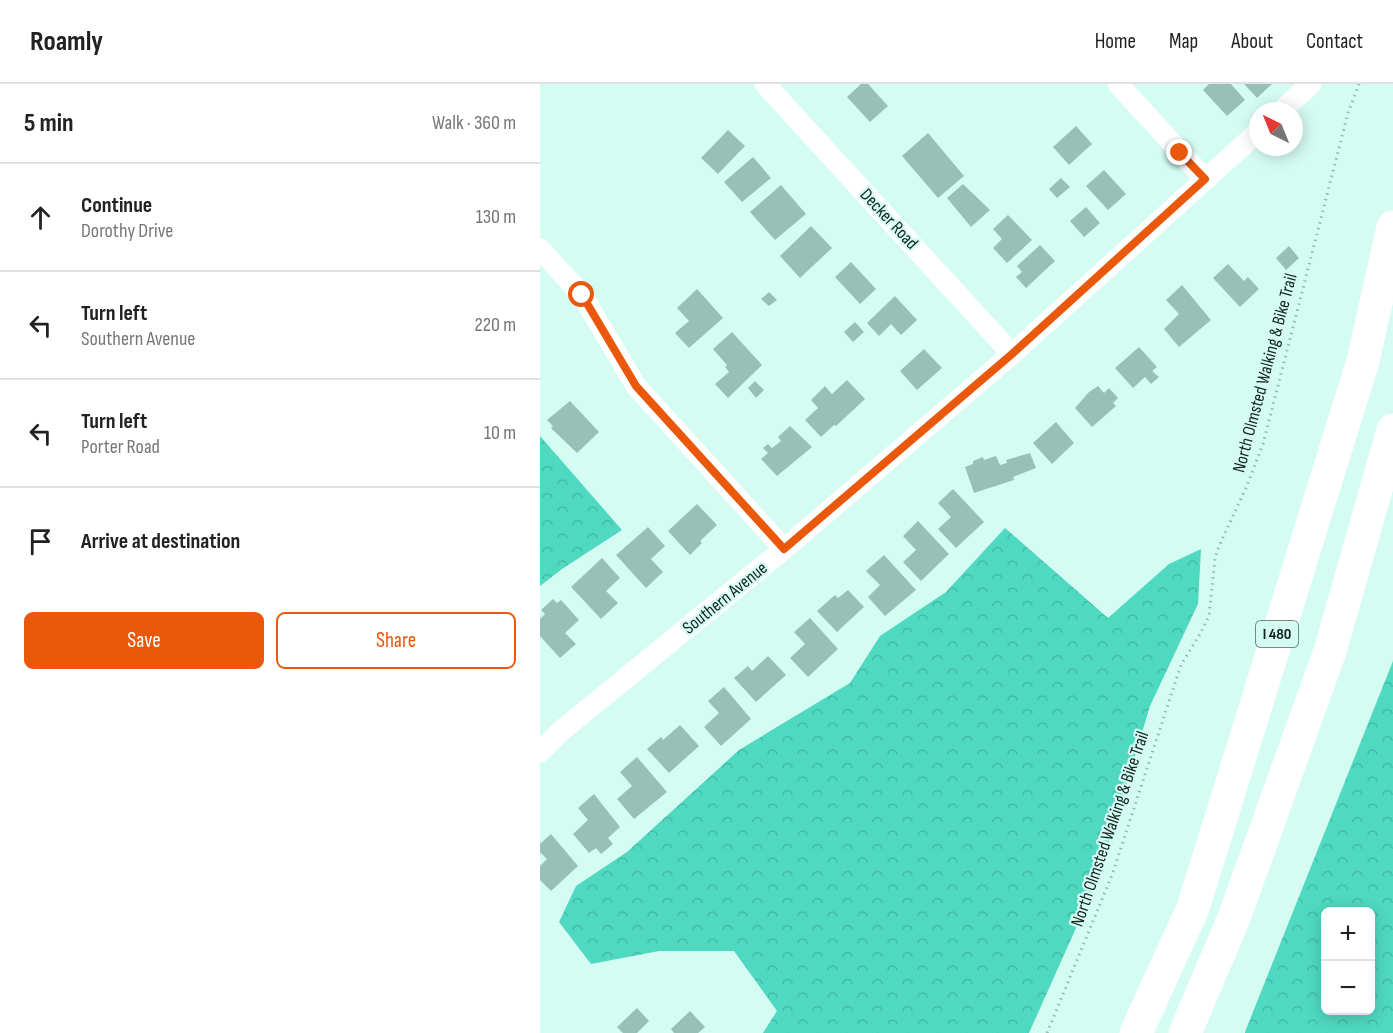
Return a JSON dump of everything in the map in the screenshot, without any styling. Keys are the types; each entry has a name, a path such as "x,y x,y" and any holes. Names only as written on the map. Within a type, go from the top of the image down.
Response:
{"highway":[{"name":"I 480","path":"1136,1033 1193,908 1363,361 1393,227"},
{"path":"1185,1033 1234,918 1329,651 1393,430"}],"street":[{"name":"Decker Road","path":"765,84 1012,354"},
{"path":"1118,84 1205,179"},
{"path":"1291,102 1311,84"},
{"name":"Southern Avenue","path":"540,752 561,731 784,549 1012,354 1249,140"},
{"path":"540,249 582,295 636,386 784,549"}],"path":[{"name":"North Olmsted Walking & Bike Trail","path":"1047,1033 1112,875 1181,665 1209,616 1219,546 1246,488 1263,444 1348,113 1359,84"}],"green space":[{"path":"540,436 622,530 540,586"},
{"path":"1005,528 1108,618 1169,564 1201,549 1198,604 1150,706 1098,879 1029,1033 763,1033 777,1011 734,951 659,951 591,964 559,922 576,886 627,852 739,750 850,683 880,636 946,592"},
{"path":"1393,661 1393,1033 1245,1033"}],"building":[{"path":"861,84 868,84 888,106 870,122 847,97"},
{"path":"1209,84 1231,84 1245,100 1227,116 1203,90"},
{"path":"1244,84 1272,84 1257,98"},
{"path":"1076,126 1092,144 1069,165 1053,147"},
{"path":"728,130 745,146 718,174 701,158"},
{"path":"928,133 964,176 938,198 902,156"},
{"path":"753,157 771,178 742,202 724,182"},
{"path":"1104,170 1126,194 1108,210 1086,186"},
{"path":"1061,178 1070,187 1057,198 1049,189"},
{"path":"963,184 990,210 971,227 947,198"},
{"path":"781,185 806,214 775,240 750,212"},
{"path":"1086,207 1100,223 1084,237 1070,221"},
{"path":"1008,215 1032,240 1007,263 993,248 1002,239 993,229"},
{"path":"811,226 832,248 800,278 780,256"},
{"path":"1040,245 1055,261 1026,288 1016,277 1022,272 1017,266"},
{"path":"1289,246 1299,258 1286,270 1276,258"},
{"path":"851,262 876,289 860,304 835,277"},
{"path":"1228,264 1244,281 1248,277 1259,289 1240,307 1213,278"},
{"path":"1182,285 1211,320 1179,347 1164,329 1179,314 1166,300"},
{"path":"697,289 723,318 689,348 675,333 689,321 677,308"},
{"path":"769,292 777,300 769,306 761,299"},
{"path":"895,296 917,320 901,335 891,324 879,336 867,323"},
{"path":"855,322 864,332 853,342 844,332"},
{"path":"732,332 762,365 728,398 715,384 729,372 725,367 727,365 713,349"},
{"path":"1139,347 1157,367 1152,371 1159,377 1151,384 1145,377 1133,388 1115,368"},
{"path":"924,349 942,368 917,390 900,371"},
{"path":"847,380 865,399 821,437 805,420 818,408 811,400 825,386 832,394"},
{"path":"755,381 764,390 756,398 748,388"},
{"path":"1098,386 1104,393 1109,388 1118,398 1113,403 1116,406 1092,427 1075,408 1089,392"},
{"path":"570,401 599,432 577,453 551,428 553,426 547,420"},
{"path":"1056,422 1074,443 1052,464 1033,443"},
{"path":"790,426 812,447 777,476 761,459 768,453 763,448 768,444 772,448 781,441 778,437"},
{"path":"1030,453 1036,468 1013,477 1014,480 974,493 965,467 973,464 973,461 996,456 1000,465 1007,463 1006,460"},
{"path":"953,489 984,522 956,548 938,529 951,517 938,503"},
{"path":"697,504 717,525 700,541 702,543 690,555 668,531"},
{"path":"918,521 949,554 921,581 903,562 916,550 903,536"},
{"path":"648,527 665,546 651,559 663,572 646,588 616,555"},
{"path":"884,555 916,590 885,616 868,597 880,585 866,571"},
{"path":"602,558 620,578 606,591 618,603 601,619 571,587"},
{"path":"848,590 864,607 837,632 817,611 835,595 838,598"},
{"path":"553,599 557,603 561,600 579,620 565,633 576,644 560,658 540,636 540,619 545,614 541,610"},
{"path":"810,618 838,649 808,677 790,658 805,644 794,632"},
{"path":"768,656 786,675 756,702 734,678 748,666 752,671"},
{"path":"724,687 751,719 721,746 704,727 719,713 708,701"},
{"path":"680,725 699,746 669,773 647,749 661,737 663,740"},
{"path":"637,757 667,792 634,819 617,799 632,786 620,772"},
{"path":"594,794 620,827 608,838 613,844 601,854 596,848 589,853 573,834 588,820 578,808"},
{"path":"551,834 578,866 551,891 540,880 540,866 547,859 540,852 540,844"},
{"path":"637,1008 649,1021 637,1033 623,1033 617,1027"},
{"path":"690,1011 705,1027 698,1033 674,1033 671,1029"}],"route":[{"path":"582,295 636,386 784,549 1012,354 1205,179 1180,153"}]}
